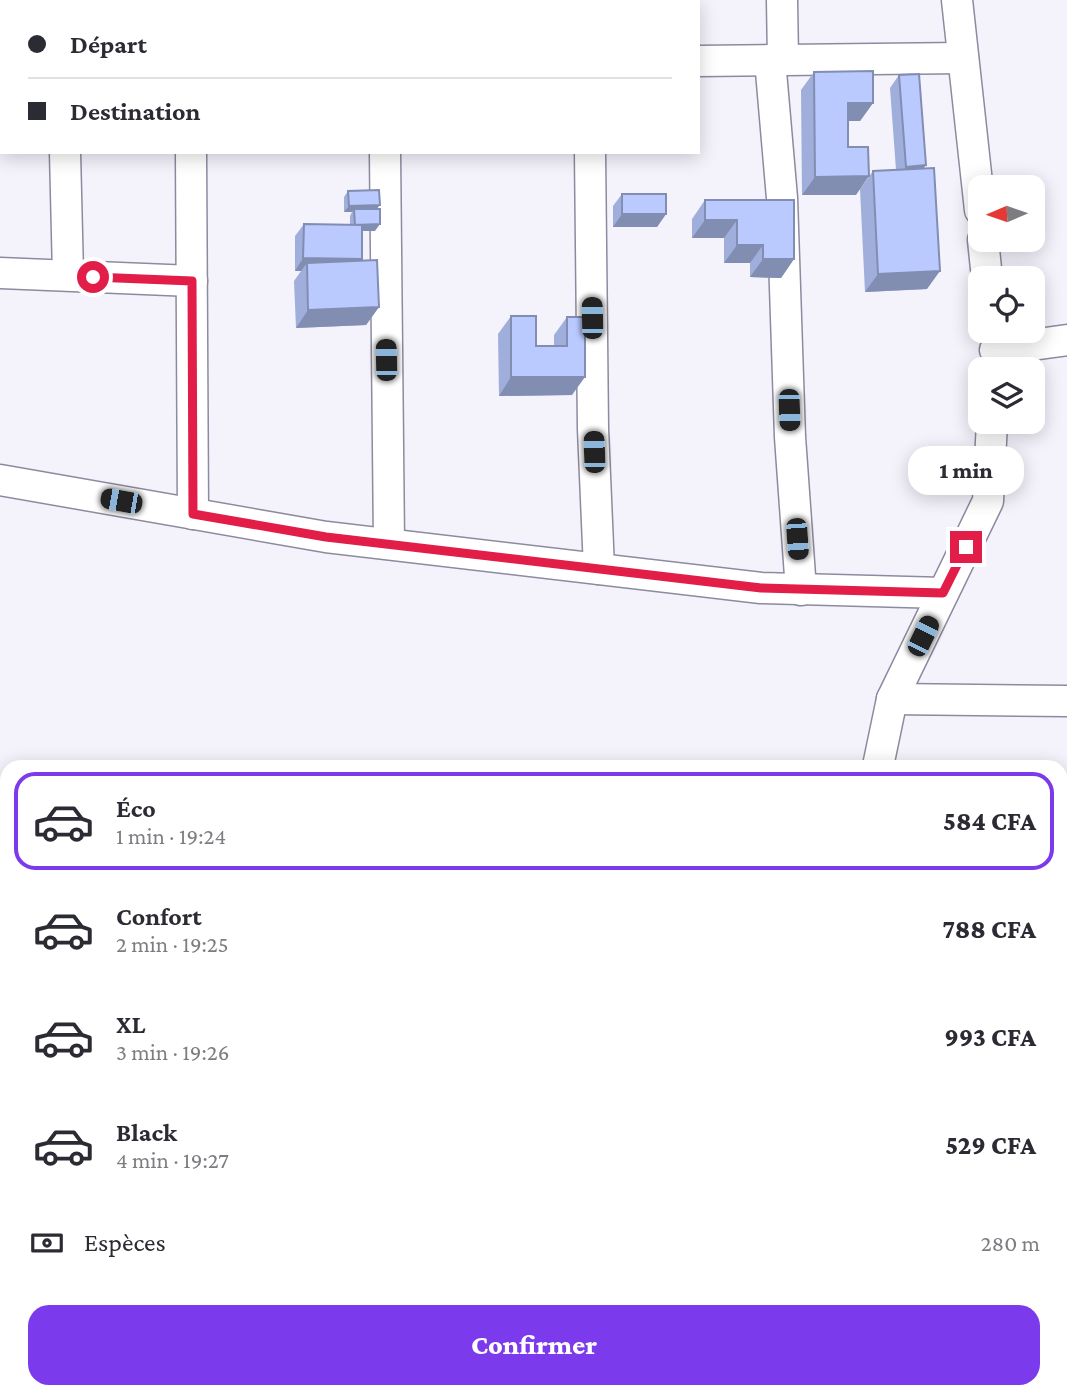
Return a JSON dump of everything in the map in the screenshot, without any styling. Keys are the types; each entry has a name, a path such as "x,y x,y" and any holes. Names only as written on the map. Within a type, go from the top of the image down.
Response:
{"street":[{"path":"782,0 777,60 790,437 801,590"},
{"path":"957,0 976,175"},
{"path":"700,61 963,58"},
{"path":"65,154 68,275"},
{"path":"191,154 193,514"},
{"path":"385,154 389,544"},
{"path":"590,154 593,429 599,569"},
{"path":"0,273 192,281"},
{"path":"994,350 1067,340"},
{"path":"879,760 892,699 988,501 991,434"},
{"path":"0,480 326,537 761,588 943,593"},
{"path":"892,699 1067,701"}],"building":[{"path":"873,71 873,103 848,103 848,147 868,147 869,176 815,177 814,72"},
{"path":"919,74 926,165 906,167 899,75"},
{"path":"934,168 940,271 878,274 873,171"},
{"path":"379,190 380,205 349,206 348,191"},
{"path":"622,194 666,194 666,214 622,214"},
{"path":"705,200 794,200 794,259 763,259 763,245 737,245 737,220 705,220"},
{"path":"354,209 380,209 380,224 355,225"},
{"path":"304,224 362,225 362,259 303,258"},
{"path":"377,260 379,307 308,310 307,263"},
{"path":"511,316 536,316 536,346 567,346 567,317 585,317 585,377 511,377"}],"route":[{"path":"93,277 192,281 193,514 326,537 761,588 943,593 966,547"}]}
